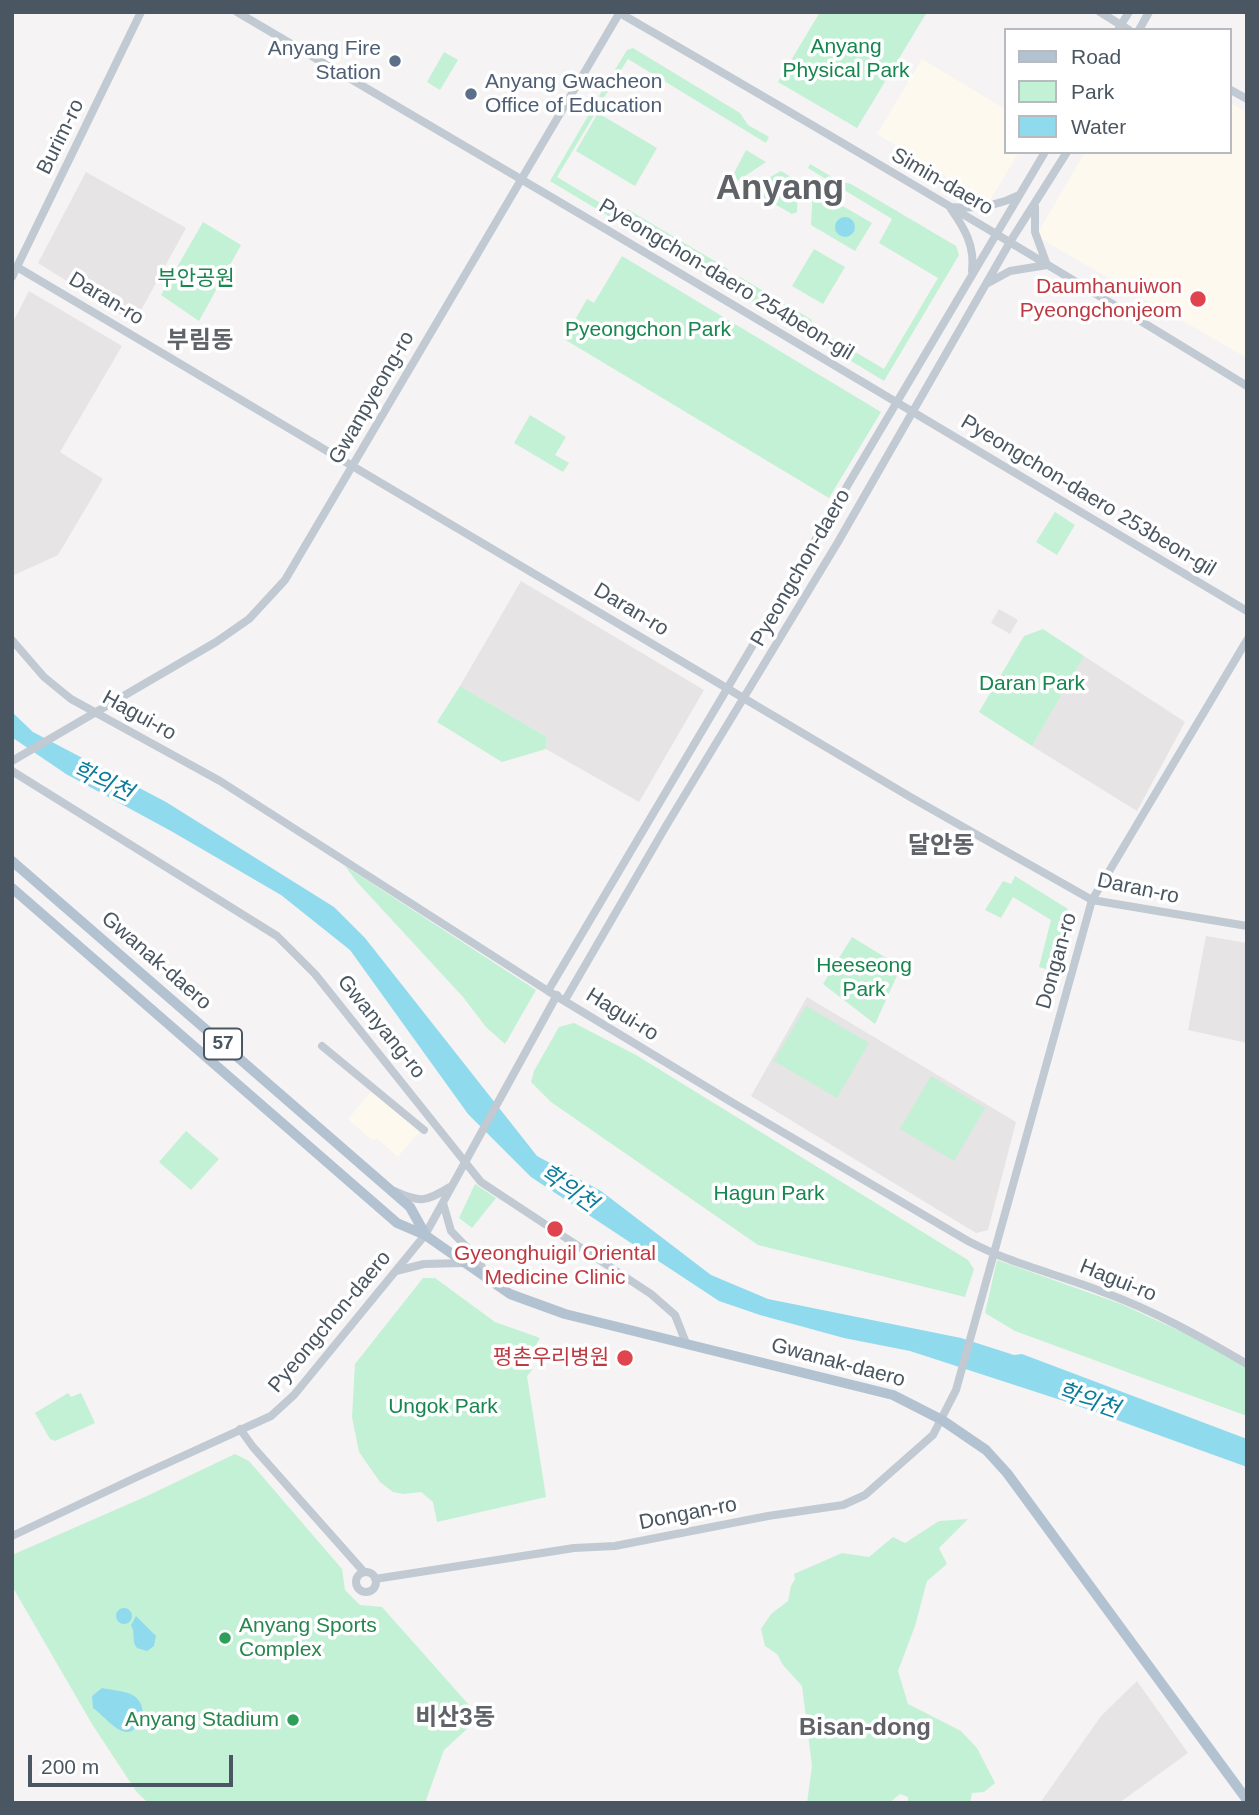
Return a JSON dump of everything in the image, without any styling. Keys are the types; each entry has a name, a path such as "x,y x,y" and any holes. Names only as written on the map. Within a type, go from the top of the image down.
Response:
{"main road":[{"name":"Gwanak-daero","path":"12,861 410,1207 425,1235"},
{"name":"Gwanak-daero","path":"12,888 397,1223 425,1235 510,1294 565,1314 893,1395 942,1420 986,1450 1007,1473 1247,1800"}],"street":[{"name":"Burim-ro","path":"12,277 141,12"},
{"name":"Pyeongchon-daero 254beon-gil","path":"237,12 911,411"},
{"path":"1100,12 1123,28 1129,12"},
{"path":"1140,28 1149,12"},
{"name":"Gwanpyeong-ro","path":"14,760 216,642 249,619 285,580 619,13"},
{"name":"Simin-daero","path":"619,13 1010,242 1247,386"},
{"path":"1231,90 1247,99"},
{"name":"Pyeongchon-daero","path":"12,1536 271,1416 294,1395 425,1235 728,688 1044,154"},
{"name":"Pyeongchon-daero","path":"557,995 744,698 838,542 1010,242 1066,154"},
{"path":"949,207 994,205 1019,195"},
{"path":"987,283 1010,271 1047,265 1035,232 1035,204"},
{"path":"949,207 962,225 971,247 972,275"},
{"name":"Daran-ro","path":"17,267 744,698 1092,900 1247,926"},
{"name":"Pyeongchon-daero 253beon-gil","path":"911,411 1247,611"},
{"name":"Hagui-ro","path":"12,640 44,677 71,699 220,781 733,1103 995,1255 1108,1293 1207,1340 1247,1364"},
{"name":"Dongan-ro","path":"375,1579 573,1548 615,1546 778,1514 843,1505 865,1495 933,1435 956,1390 1092,900 1247,640"},
{"name":"Gwanyang-ro","path":"12,771 277,936 316,974 481,1182 651,1294 675,1315 686,1343"},
{"path":"322,1046 424,1130"},
{"path":"390,1189 423,1200 452,1186"},
{"path":"443,1203 450,1228 479,1260 487,1279"},
{"path":"396,1272 424,1264 464,1263"},
{"path":"240,1429 262,1458 364,1572 373,1575 375,1587 372,1591 359,1590 355,1581 364,1572"}],"shaded area":[{"path":"922,59 1004,108 1004,154 1018,154 989,202 877,134"},
{"path":"1231,103 1247,113 1247,358 1036,236 1084,154 1231,154"},
{"path":"86,172 186,228 134,323 38,263"},
{"path":"29,291 122,346 60,452 103,479 58,555 12,576 12,324"},
{"path":"521,581 704,690 639,802 546,749 547,737 460,686"},
{"path":"999,609 1018,620 1010,634 991,623"},
{"path":"1084,656 1185,722 1137,811 1032,746"},
{"path":"1206,936 1247,943 1247,1043 1188,1030"},
{"path":"807,997 1016,1122 988,1230 976,1233 751,1096"},
{"path":"372,1091 419,1132 398,1157 377,1138 373,1141 348,1119"},
{"path":"1137,1681 1188,1753 1119,1803 1040,1803 1101,1716"}],"green space":[{"name":"Anyang Physical Park","path":"820,12 927,12 857,128 778,82"},
{"path":"633,48 740,113 748,125 769,137 766,143 628,59 603,99 599,96 627,50"},
{"path":"444,52 458,60 440,90 427,82"},
{"path":"592,109 596,112 557,177 622,216 627,209 728,269 720,283 550,181"},
{"path":"598,113 657,148 635,186 576,151"},
{"path":"746,150 766,162 736,182 731,179"},
{"path":"810,164 839,181 851,184 956,246 959,255 884,381 820,342 825,334 884,369 938,278 879,243 892,219 808,168"},
{"path":"781,171 798,181 797,212 792,214 754,192 754,186"},
{"path":"813,189 872,223 855,251 811,225"},
{"name":"부안공원","path":"203,222 241,245 199,321 161,295"},
{"path":"814,249 845,267 823,304 792,286"},
{"name":"Pyeongchon Park","path":"622,256 881,412 829,498 564,339 587,299 594,303"},
{"path":"740,277 812,320 805,333 733,290"},
{"path":"530,415 566,437 555,455 569,463 563,472 514,443"},
{"path":"1055,512 1075,525 1057,555 1036,542"},
{"name":"Daran Park","path":"1043,629 1084,656 1032,746 979,712 1024,636"},
{"path":"460,686 547,737 546,749 502,762 437,722"},
{"path":"345,866 536,990 505,1044 486,1027 463,997"},
{"path":"1015,876 1068,909 1064,914 1067,920 1072,920 1057,972 1039,967 1051,920 1013,897 1001,918 985,910 1003,881 1011,884"},
{"name":"Heeseong Park","path":"852,937 901,967 875,1024 823,984"},
{"path":"806,1006 869,1043 837,1098 774,1061"},
{"name":"Hagun Park","path":"574,1023 636,1055 968,1260 974,1269 965,1297 758,1245 551,1102 531,1082 534,1071 559,1027"},
{"path":"931,1076 985,1108 954,1161 900,1129"},
{"path":"186,1131 219,1159 191,1190 159,1162"},
{"path":"475,1184 496,1198 472,1228 459,1218"},
{"path":"997,1260 1121,1304 1206,1343 1247,1367 1247,1416 1015,1331 985,1313"},
{"name":"Ungok Park","path":"423,1278 435,1278 495,1322 540,1338 528,1359 532,1370 527,1376 546,1497 437,1522 433,1502 421,1492 393,1492 380,1482 359,1452 352,1417 355,1364"},
{"path":"68,1393 71,1397 81,1393 95,1423 55,1441 50,1439 35,1413"},
{"name":"Anyang Sports Complex","path":"235,1454 249,1461 342,1569 345,1590 360,1605 382,1607 477,1714 478,1719 444,1750 425,1803 148,1803 136,1791 92,1724 12,1586 12,1555"},
{"path":"968,1519 939,1548 947,1564 927,1581 915,1626 898,1671 908,1704 961,1731 977,1748 995,1783 984,1792 972,1793 970,1803 908,1803 908,1797 900,1794 889,1803 807,1803 812,1766 802,1686 777,1654 765,1646 761,1629 771,1614 788,1601 794,1574 842,1553 869,1557 893,1537 905,1543 939,1521"}],"water":[{"path":"845,217 852,220 855,227 852,234 845,237 838,234 835,227 838,220"},
{"name":"학의천","path":"12,712 33,732 166,802 334,907 365,938 537,1156 601,1191 711,1275 768,1299 961,1338 1014,1355 1022,1354 1247,1439 1247,1467 1070,1403 910,1351 844,1338 719,1301 531,1177 468,1114 350,950 281,895 66,774 13,738"},
{"path":"124,1608 130,1610 130,1622 124,1624 118,1622 116,1616 118,1610"},
{"path":"136,1616 156,1636 154,1646 147,1651 137,1648 134,1643 131,1625"},
{"path":"102,1688 123,1692 139,1700 143,1714 132,1731 125,1732 112,1725 93,1708 92,1696"}],"place":[{"name":"Anyang Fire Station","path":"395,61"},
{"name":"Anyang Gwacheon Office of Education","path":"471,94"},
{"name":"Daumhanuiwon Pyeongchonjeom","path":"1198,299"},
{"name":"Gyeonghuigil Oriental Medicine Clinic","path":"555,1229"},
{"name":"평촌우리병원","path":"625,1358"},
{"name":"Anyang Sports Complex","path":"225,1638"},
{"name":"Anyang Stadium","path":"293,1720"}],"district":[{"name":"Anyang","path":"780,189"},
{"name":"부림동","path":"200,341"},
{"name":"달안동","path":"941,846"},
{"name":"비산3동","path":"455,1718"},
{"name":"Bisan-dong","path":"865,1728"}]}
